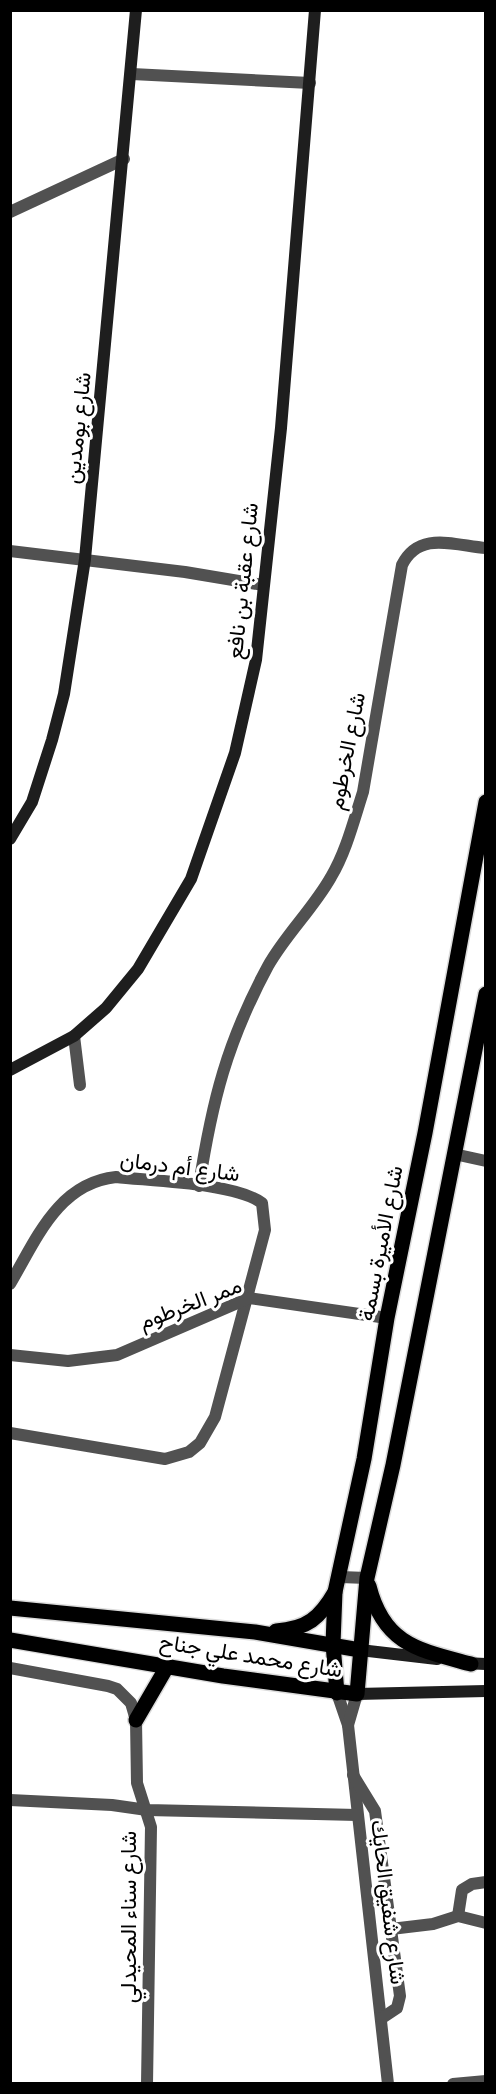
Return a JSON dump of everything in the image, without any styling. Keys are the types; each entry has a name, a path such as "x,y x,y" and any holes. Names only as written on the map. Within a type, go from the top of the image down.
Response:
{"main road":[{"name":"شارع الأميرة بسمة","path":"337,1693 333,1644 335,1592 364,1459 387,1318 425,1133 486,802"},
{"path":"357,1694 367,1578 393,1464 486,994"},
{"path":"367,1578 381,1619 403,1642 418,1650 478,1664"},
{"path":"255,1632 284,1631 314,1620 323,1612 335,1592"},
{"name":"شارع محمد علي جناح","path":"10,1608 255,1632 360,1650"},
{"name":"شارع محمد علي جناح","path":"10,1640 337,1693 357,1694"},
{"path":"136,1720 147,1706 168,1665"}],"street":[{"name":"شارع بومدين","path":"10,839 32,802 55,728 64,694 85,560 132,75 136,10"},
{"name":"شارع عقبة بن نافع","path":"10,1070 74,1036 106,1008 138,969 191,879 235,753 256,660 281,428 315,10"},
{"path":"132,75 310,83"},
{"path":"10,212 124,159"},
{"name":"شارع الخرطوم","path":"200,1186 216,1093 236,1034 269,965 332,876 352,827 363,792 402,565 408,552 421,544 486,548"},
{"path":"10,551 263,585"},
{"path":"74,1036 80,1085"},
{"path":"454,1154 486,1161"},
{"name":"شارع أم درمان","path":"10,1284 49,1217 62,1202 88,1184 116,1177 240,1192 253,1196 262,1203 265,1230 249,1298"},
{"path":"10,1432 150,1458 165,1459 189,1452 200,1443 214,1417 249,1298"},
{"name":"ممر الخرطوم","path":"10,1355 68,1361 117,1355 249,1298 387,1318"},
{"path":"340,1577 367,1578"},
{"name":"شارع محمد علي جناح","path":"360,1650 478,1664"},
{"name":"شارع سناء المحيدلي","path":"10,1668 117,1689 131,1703 136,1720 137,1783 151,1827 147,2084"},
{"name":"شارع محمد علي جناح","path":"357,1694 486,1691"},
{"name":"شارع شفيق الحايك","path":"337,1693 348,1725 382,2018 387,2084"},
{"name":"شارع شفيق الحايك","path":"348,1725 357,1694"},
{"path":"352,1773 375,1810 400,1996 397,2008 382,2018"},
{"path":"10,1800 112,1805 147,1810 357,1815"},
{"path":"458,1916 462,1890 472,1884 486,1882"},
{"path":"391,1929 433,1924 458,1916 486,1923"},
{"path":"453,2084 486,2081"}]}
